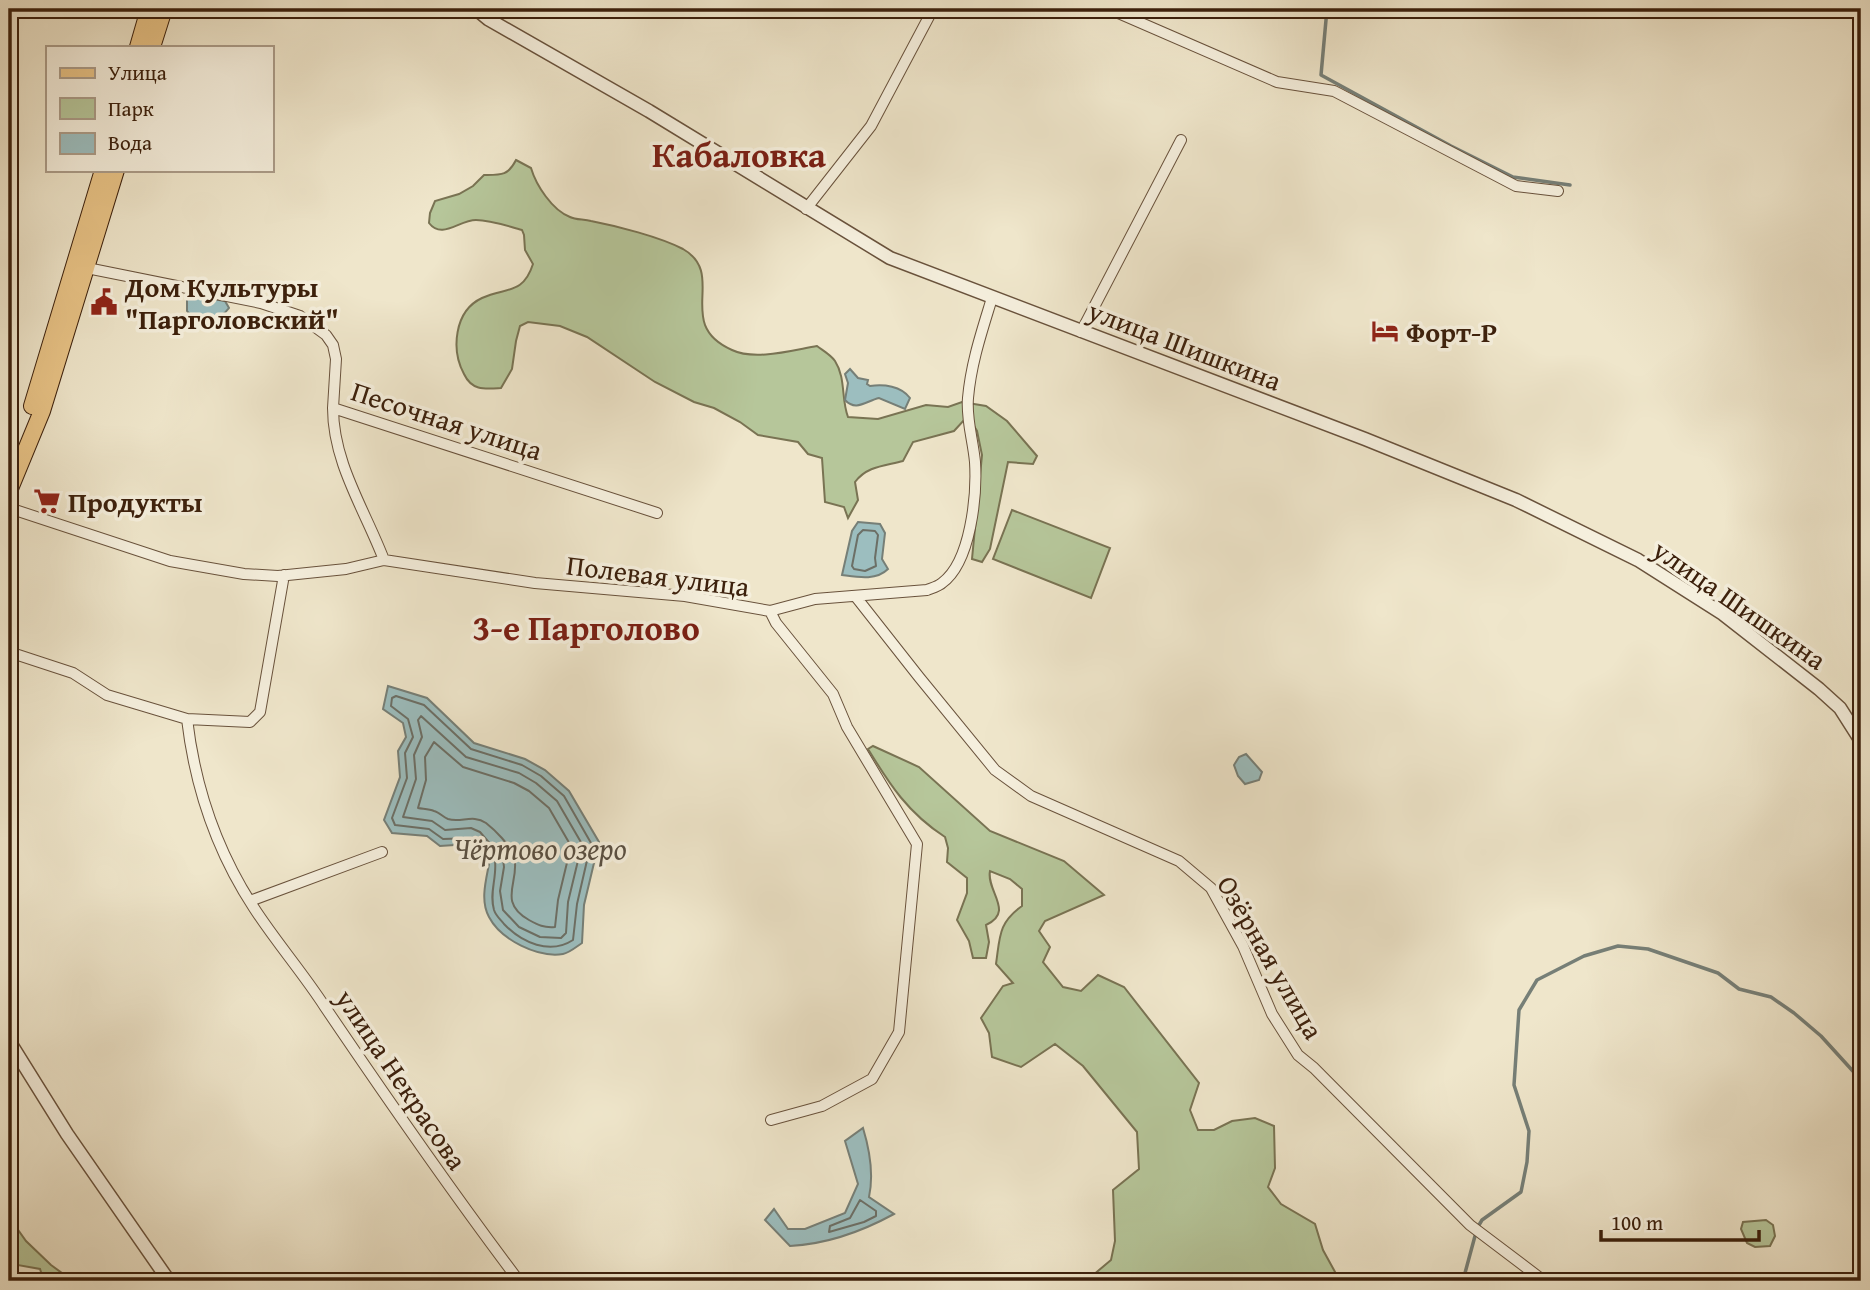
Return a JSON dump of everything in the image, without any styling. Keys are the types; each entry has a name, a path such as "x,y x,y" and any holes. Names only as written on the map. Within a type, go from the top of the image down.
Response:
{"main road":[{"path":"138,46 149,9"},
{"path":"152,46 164,9"},
{"path":"9,463 31,409 102,172"},
{"path":"9,491 42,411 115,172"}],"street":[{"name":"улица Шишкина","path":"476,9 488,19 649,111 890,258 1516,500 1638,560 1723,614 1819,688 1840,708 1861,741"},
{"path":"806,209 871,126 933,9"},
{"path":"1109,9 1277,82 1334,91 1516,186 1558,191"},
{"path":"1081,332 1181,140"},
{"name":"Песочная улица","path":"87,268 261,303 300,316 326,335 333,345 336,359 333,408 657,513"},
{"path":"770,611 815,599 928,590 942,584 957,566 967,537 976,495 969,390 978,344 992,298"},
{"path":"333,408 333,429 339,453 384,559"},
{"name":"Полевая улица","path":"9,508 170,561 244,574 284,575 346,569 384,559 536,583 685,596 770,611 776,623 833,694 847,727 917,844 899,1032 872,1079 822,1105 771,1120"},
{"path":"9,652 73,673 107,695 187,719 250,722 260,712 284,575"},
{"name":"Озёрная улица","path":"856,597 995,770 1031,796 1179,861 1211,888 1243,946 1272,1014 1298,1055 1470,1225 1544,1281"},
{"name":"улица Некрасова","path":"187,719 192,762 208,817 231,869 250,901 324,1004 417,1144 519,1281"},
{"path":"250,901 382,852"},
{"path":"9,1041 68,1134 169,1281"}],"green space":[{"path":"516,160 531,168 546,196 563,214 663,240 683,249 696,260 701,272 702,313 706,327 715,339 732,350 763,355 817,346 829,355 841,374 848,417 878,419 926,405 948,407 962,402 986,406 1007,421 1037,456 1033,464 1008,462 990,549 982,562 972,559 982,455 977,431 969,418 954,431 913,442 903,461 876,467 860,477 855,482 858,500 848,518 844,507 825,502 822,458 808,454 798,442 758,435 714,408 694,402 655,382 587,337 560,326 528,322 520,326 512,369 501,388 484,388 471,384 464,374 457,354 461,321 473,304 482,298 519,285 529,274 533,264 525,250 522,230 476,220 439,230 429,223 430,213 435,201 459,194 473,186 484,175 507,172"},
{"path":"1012,510 1110,548 1091,598 993,559"},
{"path":"873,746 919,767 990,831 1064,861 1104,895 1045,921 1039,931 1050,947 1043,962 1063,987 1081,991 1098,975 1124,987 1199,1083 1190,1110 1198,1130 1214,1130 1232,1121 1255,1118 1274,1126 1275,1168 1268,1187 1281,1204 1315,1224 1323,1250 1340,1281 1086,1281 1111,1260 1115,1241 1113,1190 1139,1169 1137,1132 1083,1066 1055,1044 1021,1067 992,1057 989,1033 981,1018 1003,986 1013,983 996,964 1004,925 1022,906 1022,889 1010,879 990,871 999,907 998,914 986,925 989,942 986,958 973,958 969,941 957,920 967,893 967,878 947,862 948,848 945,837 920,818 892,786 868,749"},
{"path":"9,1217 26,1241 51,1265 82,1281 40,1281 40,1269 18,1265 9,1279"},
{"path":"1766,1220 1773,1225 1775,1236 1770,1246 1755,1247 1747,1243 1741,1229 1743,1222"}],"water":[{"path":"187,295 225,301 229,308 214,318 197,318 187,311"},
{"path":"850,369 858,378 868,380 867,384 870,386 886,386 902,391 910,398 905,409 879,398 861,405 849,403 845,400 848,383 845,374"},
{"path":"858,522 880,524 885,533 882,559 888,569 883,573 866,577 842,575 852,531"},
{"name":"Чёртово озеро","path":"388,686 427,698 474,743 525,759 545,770 569,791 599,842 584,905 582,943 565,953 553,955 521,946 502,933 486,911 484,890 489,864 470,844 440,846 427,836 392,833 384,820 400,777 398,751 406,737 403,723 383,709"},
{"path":"1246,754 1262,772 1259,780 1245,784 1234,765 1239,757"},
{"path":"863,1128 870,1162 869,1197 894,1214 844,1236 818,1243 790,1246 765,1220 774,1209 788,1229 805,1229 845,1213 858,1184 845,1141"}],"waterway":[{"path":"1327,9 1321,75 1513,177 1570,185"},
{"path":"1479,1225 1521,1192 1527,1162 1529,1131 1514,1085 1519,1010 1537,980 1584,956 1618,946 1648,949 1718,973 1739,989 1771,997 1794,1013 1821,1036 1861,1080"},
{"path":"1467,1281 1465,1273 1475,1236"}],"place":[{"name":"Дом Культуры \"Парголовский\"","path":"104,302"},
{"name":"Форт-Р","path":"1385,331"},
{"name":"Продукты","path":"47,501"}],"district":[{"name":"Кабаловка","path":"739,154"},
{"name":"3-е Парголово","path":"586,627"}]}
